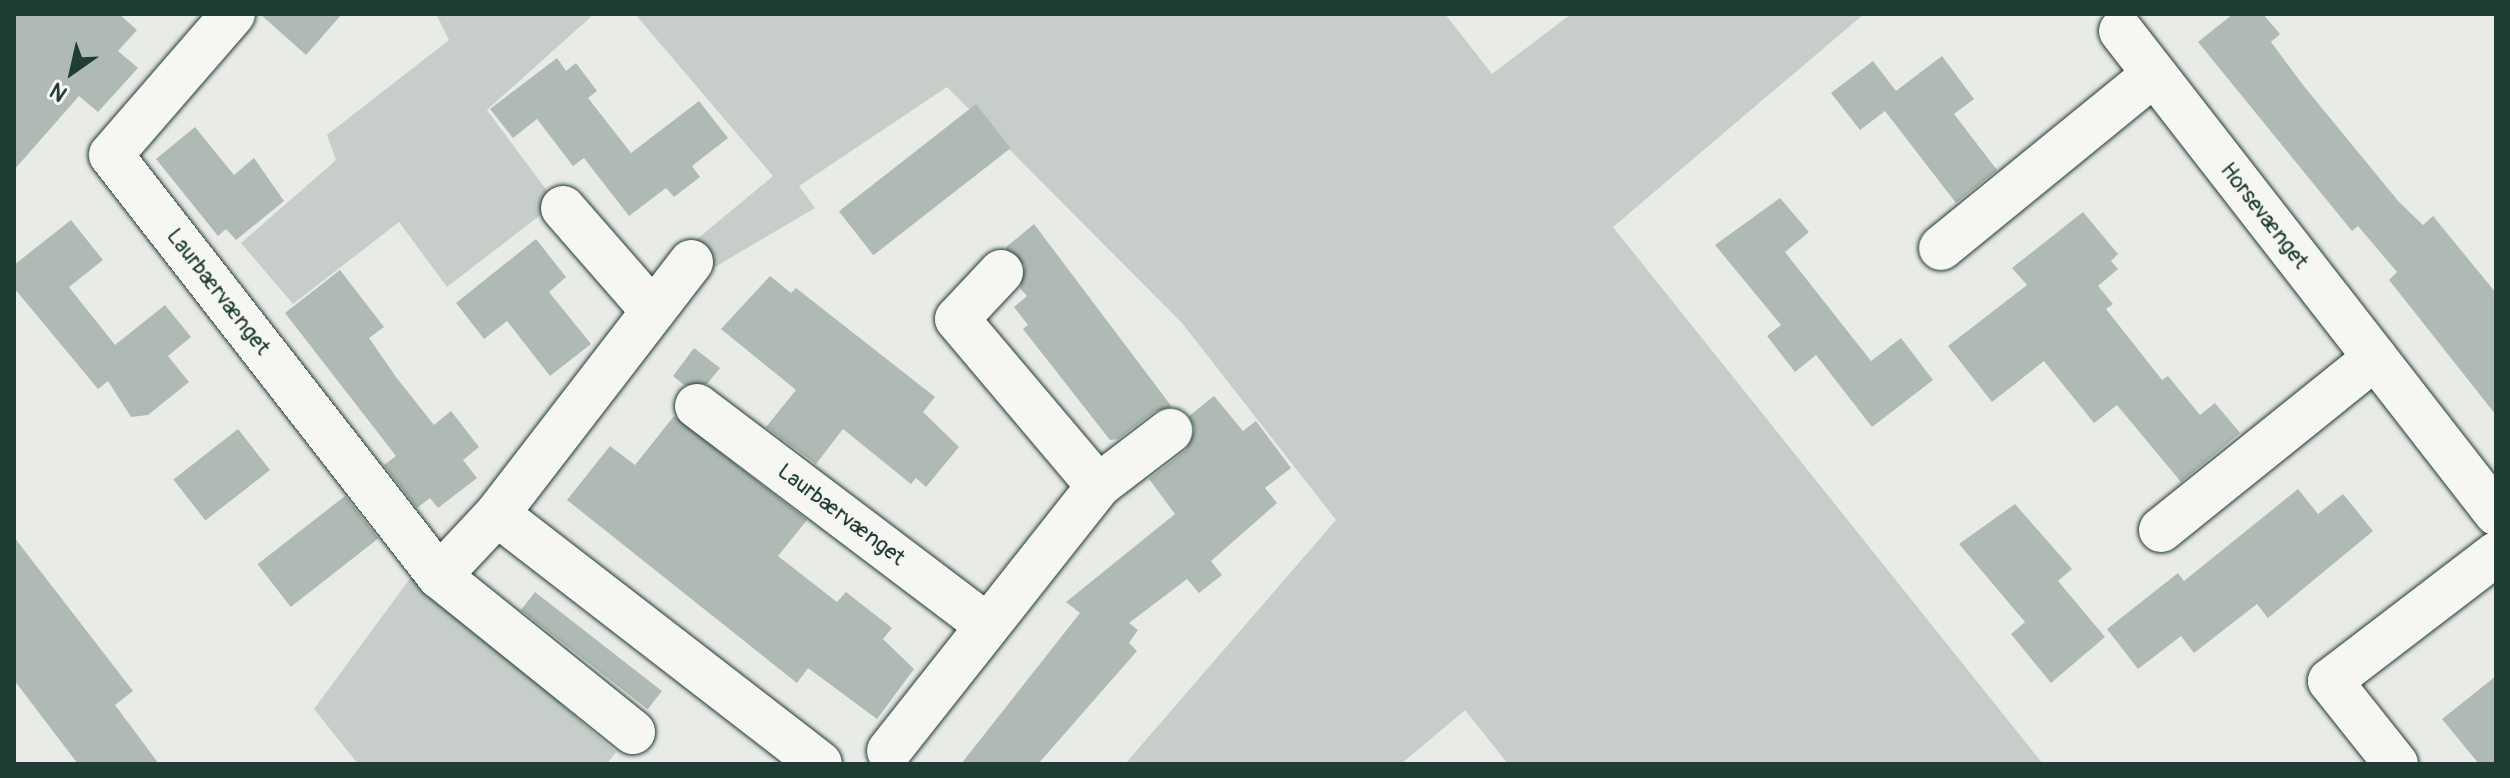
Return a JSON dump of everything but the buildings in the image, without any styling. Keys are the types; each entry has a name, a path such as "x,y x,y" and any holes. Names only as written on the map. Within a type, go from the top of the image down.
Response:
{"street":[{"name":"Laurbærvænget","path":"233,14 111,155 439,576 633,732"},
{"name":"Horsevænget","path":"2121,31 2496,513"},
{"path":"1941,248 2154,74"},
{"path":"563,208 653,311"},
{"path":"439,576 497,514 691,262"},
{"path":"1001,272 957,319 1098,486"},
{"path":"2161,530 2375,358"},
{"name":"Laurbærvænget","path":"697,406 985,624"},
{"path":"890,760 985,624 1098,486 1170,431"},
{"path":"497,514 820,764"},
{"path":"2396,764 2330,681 2496,554"}],"shaded area":[{"path":"436,14 594,14 487,110 556,203 447,287 399,222 293,304 241,243 336,160 327,135 449,40"},
{"path":"635,14 1445,14 1492,74 1571,14 1864,14 1613,227 2043,764 1508,764 1465,710 1401,764 1125,764 1336,520 1182,323 947,87 799,186 815,208 703,274 685,249 773,176"},
{"path":"417,569 461,617 616,752 607,764 358,764 314,709"}]}
